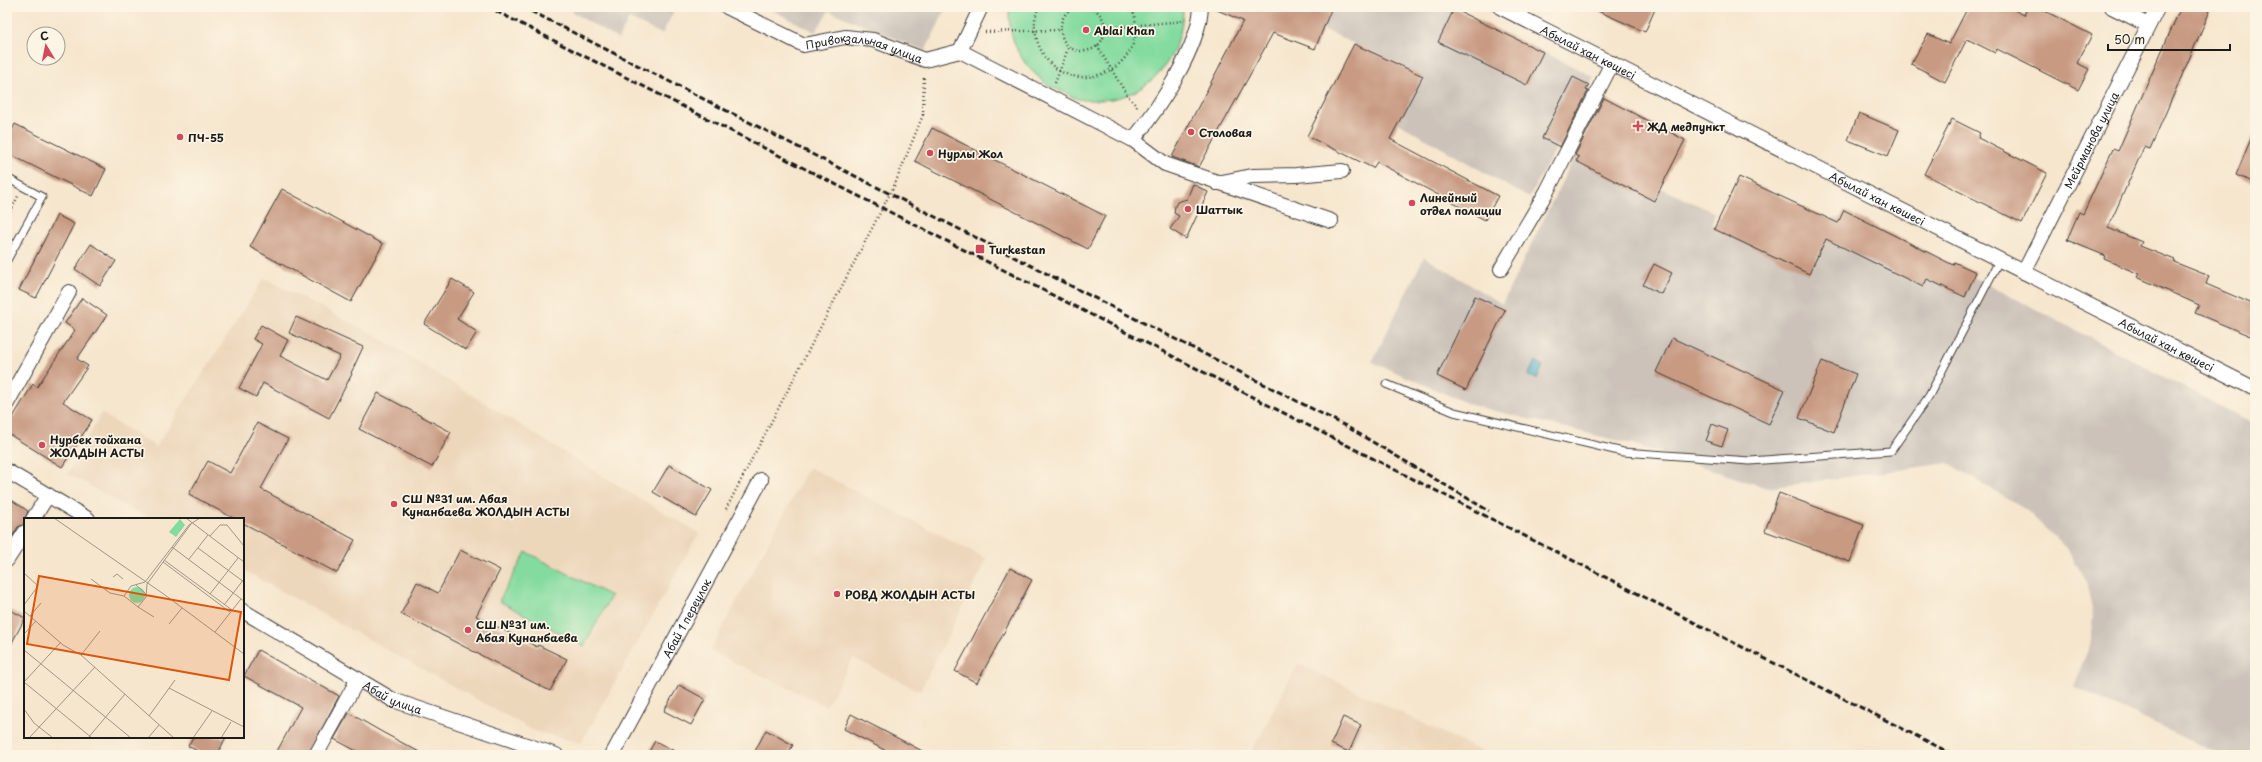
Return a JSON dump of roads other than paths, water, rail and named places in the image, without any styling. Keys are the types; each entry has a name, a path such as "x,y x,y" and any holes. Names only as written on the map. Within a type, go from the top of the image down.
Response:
{"street":[{"name":"Привокзальная улица","path":"727,7 804,45 845,37 874,40 925,60 960,51"},
{"path":"981,7 960,51 1133,140 1165,164 1331,221"},
{"name":"Абылай хан көшесі","path":"1500,7 2255,389"},
{"path":"2112,7 2148,25"},
{"name":"Мейрманова улица","path":"2024,272 2158,7"},
{"path":"1133,140 1149,121 1175,79 1200,14"},
{"path":"1501,269 1547,191 1612,64"},
{"path":"1217,183 1252,176 1296,175 1342,171"},
{"path":"7,403 69,292"},
{"path":"7,471 86,518"},
{"name":"Абай 1 переулок","path":"612,755 761,480"},
{"path":"34,518 48,495"},
{"path":"7,560 24,534"},
{"name":"Абай улица","path":"244,612 393,700 556,755"},
{"path":"316,755 358,679"}],"lane":[{"path":"7,178 42,197 7,260"},
{"path":"1386,384 1454,412 1623,452 1750,461 1891,451 1929,396 2000,259"}],"water":[{"path":"1535,361 1543,366 1537,379 1528,376"}],"railway":[{"path":"488,7 1954,755"},
{"path":"523,7 1344,425 1489,511"}],"place":[{"name":"Ablai Khan","path":"1086,30"},
{"name":"ЖД медпункт","path":"1638,126"},
{"name":"Столовая","path":"1191,132"},
{"name":"ПЧ-55","path":"180,137"},
{"name":"Нурлы Жол","path":"930,153"},
{"name":"Линейный отдел полиции","path":"1412,203"},
{"name":"Шаттык","path":"1188,209"},
{"name":"Turkestan","path":"980,249"},
{"name":"Нурбек тойхана ЖОЛДЫН АСТЫ","path":"42,445"},
{"name":"СШ №31 им. Абая Кунанбаева ЖОЛДЫН АСТЫ","path":"394,504"},
{"name":"РОВД ЖОЛДЫН АСТЫ","path":"837,594"},
{"name":"СШ №31 им. Абая Кунанбаева","path":"468,630"}]}
